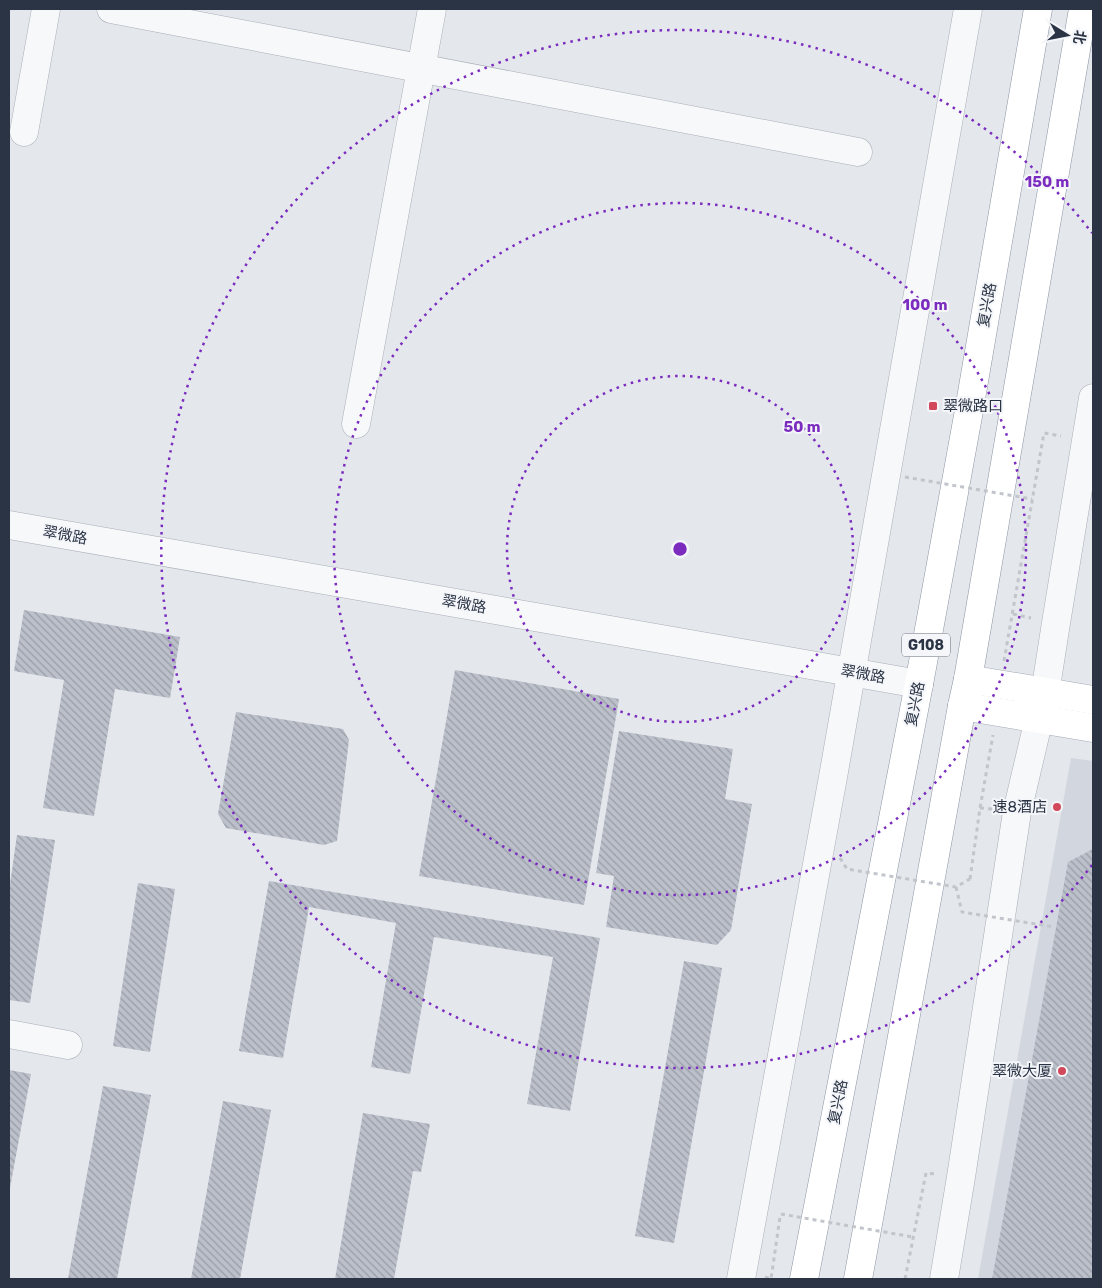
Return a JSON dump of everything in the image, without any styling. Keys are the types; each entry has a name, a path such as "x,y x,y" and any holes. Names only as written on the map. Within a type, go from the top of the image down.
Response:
{"main road":[{"name":"复兴路","path":"804,1279 919,684 968,416 1038,9"},
{"name":"G108","path":"858,1279 968,679 1083,9"},
{"path":"968,679 1093,700"},
{"path":"962,706 1093,728"}],"street":[{"path":"24,132 46,9"},
{"path":"110,9 858,152"},
{"path":"356,424 432,9"},
{"path":"741,1279 968,9"},
{"path":"944,1279 1017,812 1038,719 1046,693 1093,398"},
{"name":"翠微路","path":"9,525 919,684"},
{"path":"9,1034 68,1045"}],"path":[{"path":"1000,684 1044,434"},
{"path":"905,476 1032,499"},
{"path":"840,858 847,869 956,887 970,879 996,712"},
{"path":"956,887 962,912 1054,927"},
{"path":"905,1279 926,1173"},
{"path":"771,1279 781,1214 913,1237"}],"shaded area":[{"name":"翠微大厦","path":"1071,758 1093,761 1093,1279 978,1279"}],"building":[{"path":"24,610 180,637 170,698 115,689 94,816 43,808 64,680 14,671"},
{"path":"455,670 619,699 584,905 419,876"},
{"path":"236,712 343,729 349,740 337,841 324,845 226,828 218,814"},
{"path":"619,731 733,749 725,799 752,804 731,930 717,945 606,927 614,876 596,873"},
{"path":"17,835 55,840 30,1003 9,1000 9,891"},
{"name":"翠微大厦","path":"1093,849 1093,1279 992,1279 1068,862"},
{"path":"269,881 600,938 570,1111 527,1104 553,957 434,937 410,1074 371,1067 396,923 309,907 283,1058 239,1051"},
{"path":"138,883 175,889 150,1052 113,1046"},
{"path":"684,961 722,968 674,1243 635,1236"},
{"path":"9,1070 31,1074 10,1188 9,1188"},
{"path":"103,1086 151,1095 117,1279 68,1279"},
{"path":"223,1101 271,1110 240,1279 191,1279"},
{"path":"363,1113 430,1124 421,1172 413,1171 394,1279 335,1279"}],"place":[{"name":"翠微路口","path":"933,406"},
{"name":"速8酒店","path":"1057,807"},
{"name":"翠微大厦","path":"1062,1071"}]}
